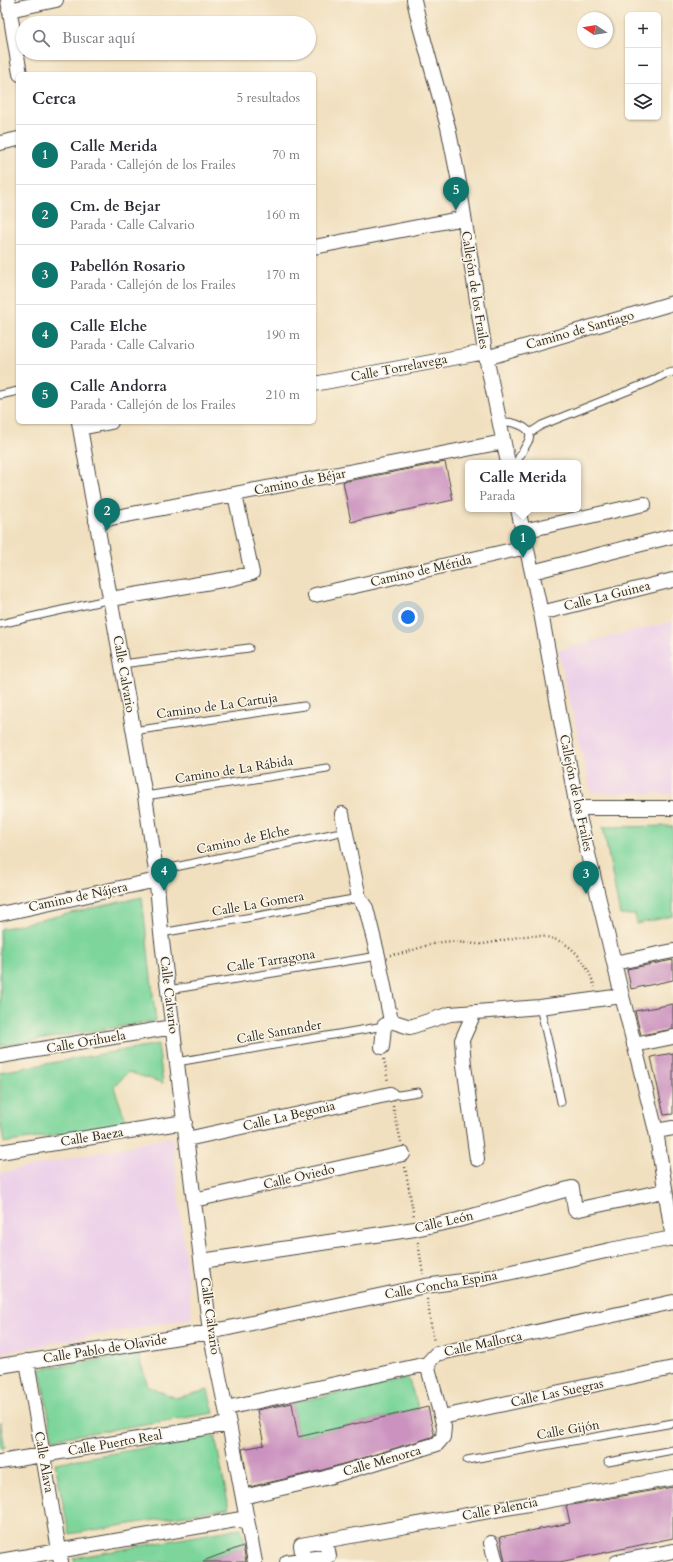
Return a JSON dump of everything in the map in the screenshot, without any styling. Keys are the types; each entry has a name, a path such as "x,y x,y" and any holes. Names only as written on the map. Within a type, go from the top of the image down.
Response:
{"street":[{"path":"16,49 9,5 56,0"},
{"name":"Callejón de los Frailes","path":"414,0 448,127 458,177 486,355 507,460"},
{"path":"18,60 20,72"},
{"path":"0,143 16,139"},
{"path":"316,247 464,218"},
{"name":"Camino de Santiago","path":"486,355 673,303"},
{"name":"Calle Torrelavega","path":"316,384 486,355"},
{"path":"80,425 90,424"},
{"name":"Calle Calvario","path":"80,425 145,796 156,876 161,933 210,1332 255,1562"},
{"name":"Camino de Béjar","path":"96,521 503,442"},
{"path":"111,599 252,574 235,494"},
{"path":"523,531 644,504"},
{"name":"Callejón de los Frailes","path":"519,512 541,613 577,808 656,1131 664,1191 671,1217 673,1238"},
{"path":"532,572 673,536"},
{"name":"Camino de Mérida","path":"315,595 526,547"},
{"name":"Calle La Guinea","path":"541,613 673,580"},
{"path":"577,808 673,808"},
{"path":"342,814 359,898 366,908 378,956 388,1024 382,1047"},
{"name":"Camino de Nájera","path":"0,914 156,876"},
{"path":"614,963 673,951"},
{"path":"388,1024 410,1027 450,1014 540,1007 622,996"},
{"path":"474,1013 462,1040 477,1159"},
{"name":"Calle Orihuela","path":"0,1056 173,1027"},
{"path":"634,1045 673,1037"},
{"name":"Calle La Begonia","path":"187,1139 390,1094"},
{"name":"Calle Baeza","path":"0,1152 185,1122"},
{"path":"656,1131 673,1128"},
{"name":"Calle Oviedo","path":"194,1200 403,1154"},
{"name":"Calle León","path":"202,1261 415,1229 458,1220 572,1188 575,1210 664,1191"},
{"name":"Calle Concha Espina","path":"210,1332 425,1286 485,1278 610,1250 673,1238"},
{"name":"Calle Mallorca","path":"226,1408 673,1302"},
{"name":"Calle Pablo de Olavide","path":"0,1366 210,1332"},
{"name":"Calle Menorca","path":"243,1497 325,1478 437,1444 441,1441 444,1432 431,1359"},
{"name":"Calle Alava","path":"27,1361 61,1556"},
{"name":"Calle Las Suegras","path":"442,1417 673,1368"},
{"name":"Calle Puerto Real","path":"0,1462 229,1424"},
{"name":"Calle Palencia","path":"287,1562 303,1560 301,1545 673,1478"},
{"path":"0,1561 61,1556 247,1518"},
{"path":"491,1543 496,1562"},
{"path":"616,1562 673,1551"}],"lane":[{"path":"530,433 542,425 673,372"},
{"path":"0,395 16,391"},
{"path":"499,422 508,422 526,428 530,433 529,440 518,460"},
{"path":"0,624 111,599"},
{"path":"122,664 249,648"},
{"name":"Camino de La Cartuja","path":"133,731 304,706"},
{"name":"Camino de La Rábida","path":"145,796 327,768"},
{"name":"Camino de Elche","path":"156,876 336,833"},
{"name":"Calle La Gomera","path":"161,933 359,898"},
{"name":"Calle Tarragona","path":"168,990 378,956"},
{"path":"540,1007 560,1102"},
{"name":"Calle Santander","path":"177,1062 388,1024"},
{"path":"390,1094 399,1095 418,1092"},
{"name":"Calle Gijón","path":"467,1460 673,1423"},
{"path":"608,1462 673,1450"}],"path":[{"path":"378,956 392,955 443,942 482,944 525,936 544,936 561,942 574,951 585,963 599,999"},
{"path":"425,1286 431,1359"}],"shaded area":[{"path":"673,621 673,794 591,792 558,650"},
{"path":"172,1137 192,1318 0,1353 0,1173"}],"green space":[{"path":"673,826 673,916 637,924 635,915 620,915 603,827"},
{"path":"142,897 156,1021 0,1046 0,929"},
{"path":"158,1044 163,1083 128,1072 114,1087 127,1124 4,1143 0,1120 0,1072"},
{"path":"138,1354 148,1386 175,1398 208,1390 214,1413 53,1439 40,1369"},
{"path":"408,1378 419,1409 298,1437 292,1403"},
{"path":"0,1421 5,1448 0,1448"},
{"path":"215,1436 229,1508 69,1534 55,1463"},
{"path":"241,1528 246,1545 199,1562 74,1562 74,1558"}],"building":[{"path":"445,462 453,500 351,522 343,482"},
{"path":"673,960 673,980 631,989 627,969"},
{"path":"673,1004 673,1029 641,1035 635,1011"},
{"path":"673,1053 673,1114 664,1115 651,1057"},
{"path":"292,1403 298,1437 428,1407 434,1434 432,1437 323,1470 249,1487 242,1449 264,1445 257,1410"},
{"path":"673,1487 673,1538 560,1562 505,1562 500,1537 570,1523 566,1506"},
{"path":"243,1546 246,1562 203,1562 203,1561"}],"place":[{"name":"Calle Andorra","path":"456,210"},
{"name":"Cm. de Bejar","path":"107,531"},
{"name":"Calle Merida","path":"523,558"},
{"name":"Calle Elche","path":"164,891"},
{"name":"Pabellón Rosario","path":"586,894"}]}
